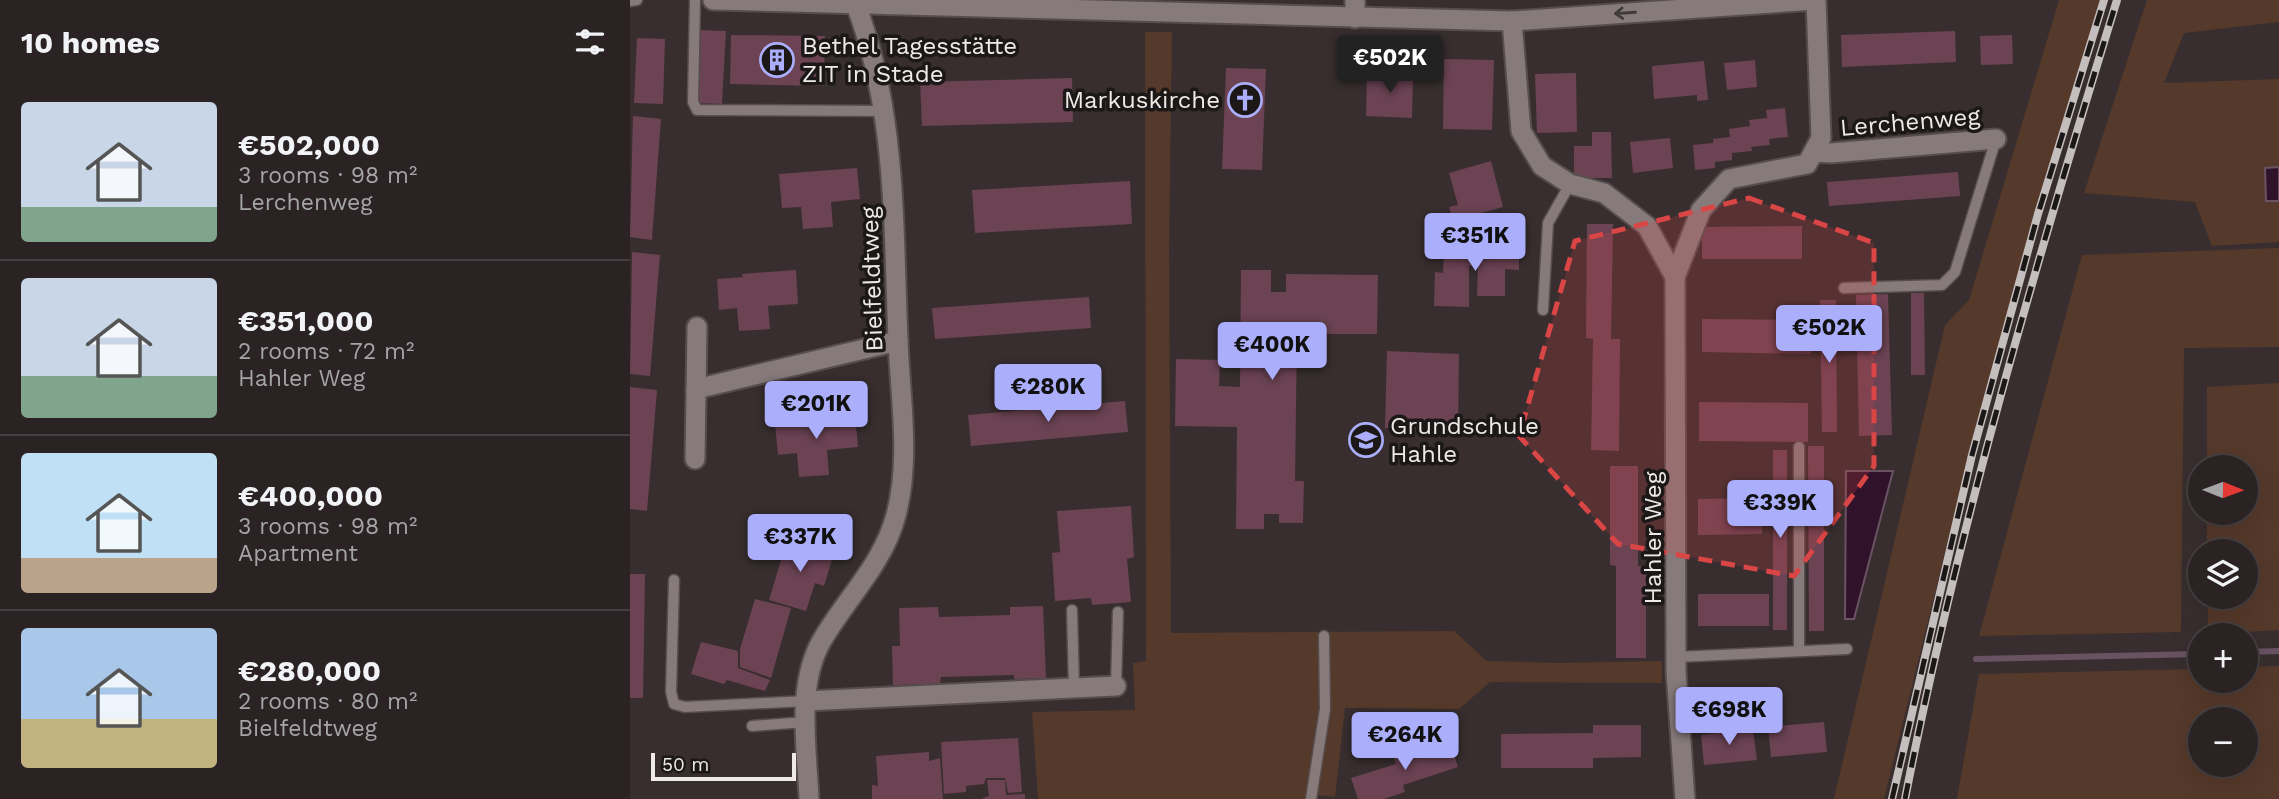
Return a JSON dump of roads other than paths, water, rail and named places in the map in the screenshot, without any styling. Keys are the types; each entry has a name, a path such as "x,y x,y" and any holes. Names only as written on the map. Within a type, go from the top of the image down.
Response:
{"street":[{"name":"Lerchenweg","path":"713,0 1355,9 1512,21 1816,0 1821,138 1814,152 1831,153 1996,139"},
{"name":"Bielfeldtweg","path":"809,799 806,701 811,669 821,643 877,562 896,514 904,459 893,195 886,111 871,45 855,2"},
{"name":"Hahler Weg","path":"1512,21 1521,131 1542,166 1570,184 1604,193 1647,226 1675,277"},
{"name":"Hahler Weg","path":"1685,799 1676,657 1675,277 1701,210 1729,179 1807,164 1814,152"},
{"path":"695,459 697,327"},
{"path":"696,389 898,341"},
{"path":"806,701 1116,686"}],"lane":[{"path":"630,1 637,0"},
{"path":"695,0 693,102 696,110 886,111"},
{"path":"1844,288 1942,285 1955,272 1996,139"},
{"path":"1543,310 1548,223 1570,184"},
{"path":"1799,447 1799,651"},
{"path":"674,580 671,692 674,704 685,707 806,701"},
{"path":"1072,610 1074,688"},
{"path":"1116,686 1118,612"},
{"path":"1311,799 1325,709 1324,636"},
{"path":"1676,657 1847,649"},
{"path":"752,726 806,722"}],"waterway":[{"path":"2258,652 2279,651"},
{"path":"1976,659 2188,654"}],"railway":[{"path":"1892,799 1972,455 2038,214 2104,0"},
{"path":"1905,799 1949,597 2000,396 2117,0"}],"place":[{"name":"Bethel Tagesstätte ZIT in Stade","path":"777,60"},
{"name":"Markuskirche","path":"1245,100"},
{"name":"Grundschule Hahle","path":"1366,440"}]}
